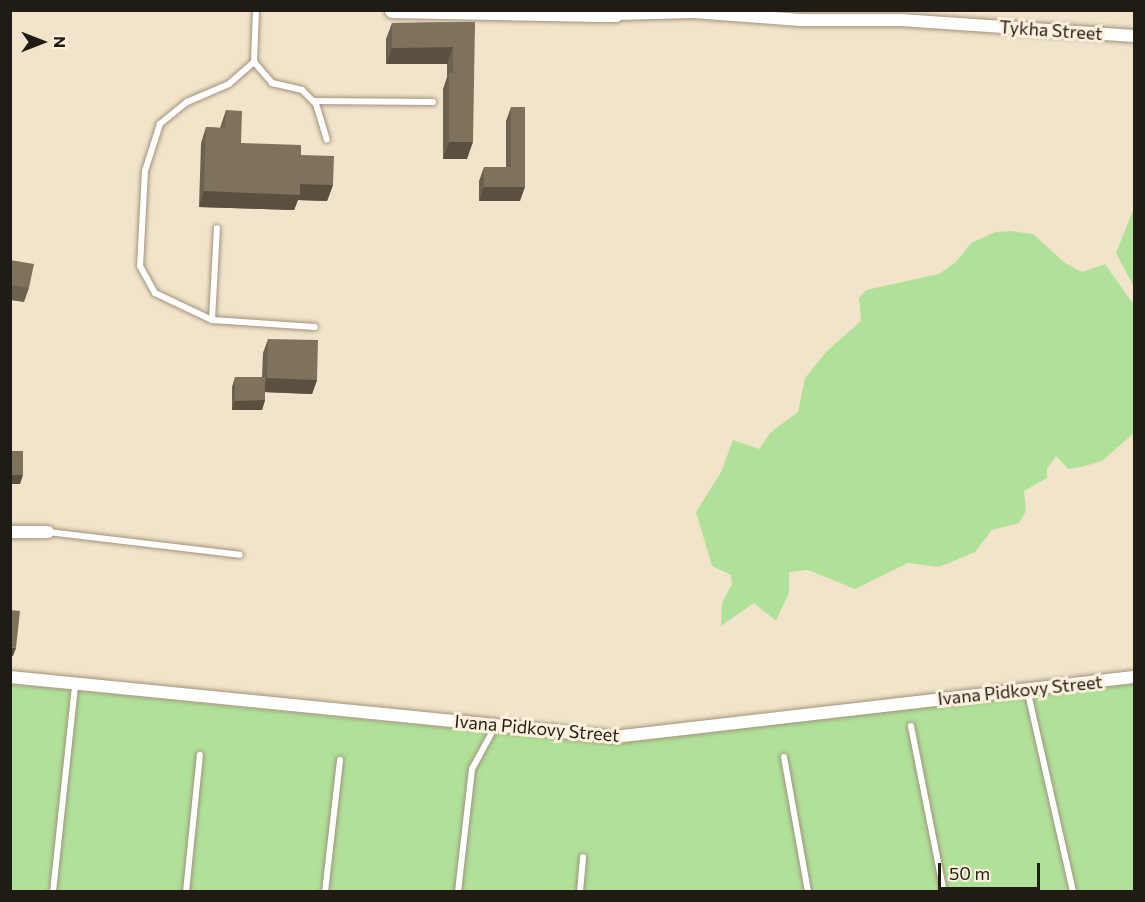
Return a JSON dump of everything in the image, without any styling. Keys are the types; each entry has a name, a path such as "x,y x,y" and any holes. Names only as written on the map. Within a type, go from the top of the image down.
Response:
{"street":[{"name":"Tykha Street","path":"393,10 693,12 801,20 901,20 1134,36"},
{"path":"10,532 48,532"},
{"name":"Ivana Pidkovy Street","path":"10,677 614,737 1134,677"}],"lane":[{"path":"256,10 254,62 272,83 302,90 313,101 327,139"},
{"path":"254,62 229,84 187,102 160,124 145,171 140,266 155,293 212,320 315,327"},
{"path":"313,101 433,102"},
{"path":"212,320 217,228"},
{"path":"48,532 240,555"},
{"path":"53,891 75,685"},
{"path":"1027,688 1073,891"},
{"path":"458,891 472,769 496,725"},
{"path":"911,726 944,891"},
{"path":"186,891 200,755"},
{"path":"784,757 808,891"},
{"path":"325,891 340,760"},
{"path":"580,891 583,857"}],"green space":[{"path":"1134,208 1134,287 1116,253"},
{"path":"1011,231 1033,234 1065,263 1082,272 1105,264 1134,305 1134,433 1102,461 1068,469 1056,456 1047,469 1047,478 1024,491 1026,511 1019,523 992,530 975,552 939,567 908,563 855,589 808,570 789,572 789,593 776,621 754,603 721,626 722,603 732,584 731,575 712,566 696,512 721,472 733,440 759,449 771,432 798,412 805,378 827,351 861,321 859,298 866,290 939,274 956,262 971,243 995,232"},
{"path":"1134,683 1134,891 11,891 10,684 611,744"}],"building":[{"path":"475,22 473,142 449,142 449,73 453,73 453,47 392,48 392,23"},
{"path":"511,107 525,107 525,187 484,187 484,167 511,167"},
{"path":"226,110 242,111 241,143 301,145 301,155 334,156 333,185 300,184 300,195 204,191 206,127 225,128"},
{"path":"10,260 34,264 29,288 10,285"},
{"path":"268,339 318,340 317,380 267,378"},
{"path":"235,377 265,377 265,400 235,401"},
{"path":"10,451 23,451 23,475 10,475"},
{"path":"10,610 20,611 16,648 10,647"}]}
